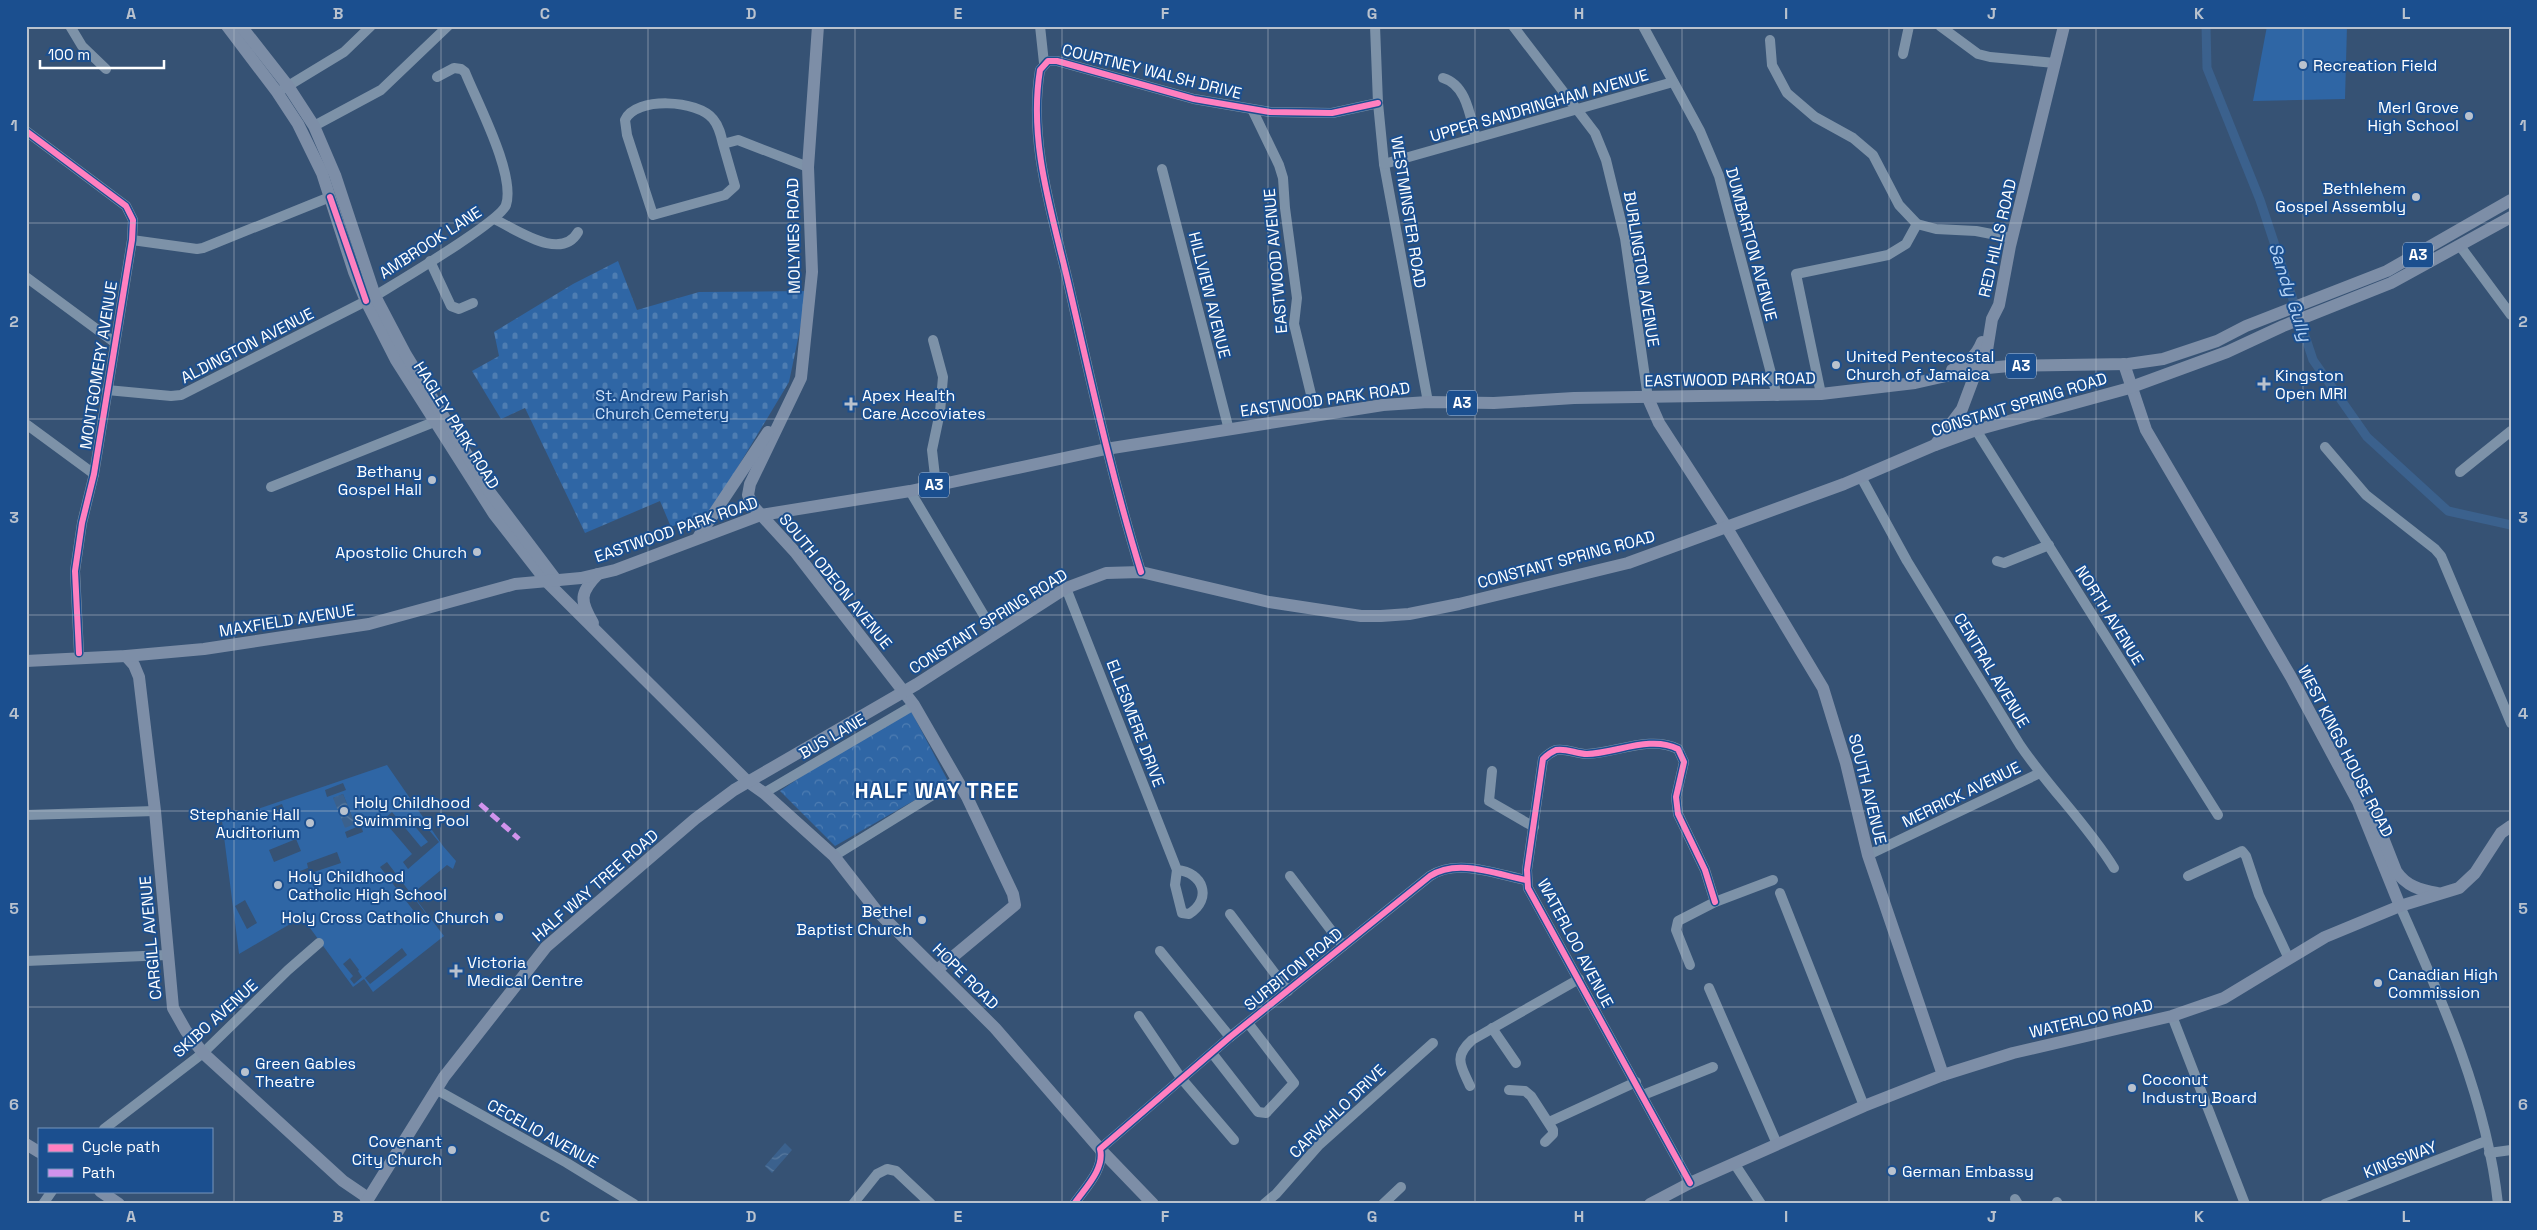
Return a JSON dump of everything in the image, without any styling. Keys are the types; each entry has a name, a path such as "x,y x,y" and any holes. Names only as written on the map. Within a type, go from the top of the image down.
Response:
{"main road":[{"name":"HAGLEY PARK ROAD","path":"227,26 314,126 335,175 371,299 484,483 552,582"},
{"name":"HAGLEY PARK ROAD","path":"241,26 283,89 311,149 396,360 494,514 601,638 747,781"},
{"name":"MOLYNES ROAD","path":"699,536 765,436 802,365 812,272 808,167 818,26"},
{"name":"RED HILLS ROAD","path":"1935,445 1962,409 1977,369 1987,350 1992,319 1999,305 2012,238 2064,26"},
{"name":"CONSTANT SPRING ROAD","path":"2124,364 2164,359 2190,350 2387,270 2414,257 2511,200"},
{"name":"CONSTANT SPRING ROAD","path":"747,781 904,692 1066,588 1106,574 1141,572 1269,602 1361,616 1409,614 1517,591 1628,563 1861,477 1935,445 1976,430 2130,388 2216,356 2283,326 2392,283 2511,217"},
{"path":"1992,319 1996,357 2001,365 2009,366"},
{"path":"1920,382 1965,364 1977,353 1992,319"},
{"path":"2146,430 2141,404 2143,391 2208,364 2216,356"},
{"name":"EASTWOOD PARK ROAD","path":"552,582 598,574 662,553 699,536 761,515 910,491 1106,448 1383,405 1428,402 1494,403 1574,398 1822,394 1920,382 1977,369 2009,366 2124,364"},
{"name":"WEST KINGS HOUSE ROAD","path":"2124,364 2130,388 2146,430 2291,678 2358,802 2400,906"},
{"name":"SOUTH ODEON AVENUE","path":"802,365 800,378 787,412 748,489 750,501 796,553 914,705 957,780 1009,885 1015,904 936,970"},
{"name":"SOUTH AVENUE","path":"1648,398 1659,423 1727,528 1823,688 1846,763 1868,855 1943,1075"},
{"path":"598,574 587,584 582,598 601,638"},
{"name":"MAXFIELD AVENUE","path":"26,661 126,656 204,649 350,627 515,584 552,582"},
{"name":"CARGILL AVENUE","path":"126,656 138,670 155,811 173,1008 186,1031 203,1053 366,1201"},
{"name":"HOPE ROAD","path":"747,781 764,793 834,856 876,910 995,1028 1100,1149 1153,1204"},
{"name":"HALF WAY TREE ROAD","path":"366,1201 444,1077 546,947 695,819 747,781"},
{"path":"2358,802 2374,815 2396,871 2401,878 2417,888 2439,894"},
{"name":"WATERLOO ROAD","path":"1650,1204 1690,1183 1777,1144 1864,1106 1943,1075 2013,1053 2172,1016 2224,998 2325,937 2400,906 2459,888 2467,882 2501,833 2511,826"},
{"path":"26,1144 38,1151"},
{"path":"101,1192 119,1204"}],"street":[{"path":"70,26 82,46 106,69"},
{"path":"283,89 351,46 371,26"},
{"path":"314,126 381,90 448,26"},
{"path":"1040,26 1044,63"},
{"name":"WESTMINSTER ROAD","path":"1375,26 1378,103 1384,164 1428,402"},
{"name":"BURLINGTON AVENUE","path":"1513,26 1595,133 1606,160 1625,238 1648,398"},
{"name":"DUMBARTON AVENUE","path":"1643,26 1700,130 1719,176 1777,396"},
{"path":"1903,54 1909,26"},
{"path":"1940,26 1978,54 1990,58 2055,63"},
{"path":"1770,40 1772,66 1787,93 1815,117 1853,138 1873,155 1899,205 1917,224 1936,229 1976,231 2012,238"},
{"name":"COURTNEY WALSH DRIVE","path":"1141,572 1106,448 1041,162 1037,109 1040,70 1044,63 1056,61 1194,99 1252,109 1305,114 1332,113 1378,103"},
{"name":"AMBROOK LANE","path":"371,299 494,219 503,210 507,196 496,143 462,69 454,68 438,77"},
{"path":"1443,78 1456,85 1465,100 1476,138"},
{"name":"UPPER SANDRINGHAM AVENUE","path":"1384,164 1673,82"},
{"path":"679,104 693,106 713,118 723,144 735,186 731,191 725,195 653,215 627,135 625,120 632,111 655,105 679,104"},
{"name":"EASTWOOD AVENUE","path":"1252,109 1279,165 1283,178 1284,208 1297,298 1294,324 1316,415"},
{"name":"MONTGOMERY AVENUE","path":"26,131 126,206 133,220 132,240 94,474 82,523 75,571 79,653"},
{"path":"723,144 738,140 808,167"},
{"name":"HILLVIEW AVENUE","path":"1162,169 1229,430"},
{"path":"132,240 197,249 330,197"},
{"path":"494,219 554,246 569,243 578,232"},
{"path":"1822,394 1796,274 1888,255 1906,244 1917,224"},
{"path":"2460,246 2511,314"},
{"path":"430,260 451,306 459,308 473,303"},
{"path":"26,277 114,342"},
{"name":"ALDINGTON AVENUE","path":"107,390 171,396 181,395 371,299"},
{"path":"933,340 943,377 940,412 932,450 936,485"},
{"path":"271,487 434,422"},
{"path":"26,424 94,474"},
{"name":"NORTH AVENUE","path":"1976,430 2218,815"},
{"path":"2460,472 2511,430"},
{"path":"2325,447 2366,495 2435,549 2441,556 2511,723"},
{"name":"CENTRAL AVENUE","path":"1861,477 1907,561 2020,746 2040,773 2099,843 2114,868"},
{"path":"910,491 995,634"},
{"path":"1997,561 2004,563 2049,544"},
{"name":"ELLESMERE DRIVE","path":"1066,588 1177,870"},
{"name":"BUS LANE","path":"764,793 914,705"},
{"name":"WATERLOO AVENUE","path":"1690,1183 1531,894 1526,880 1544,759 1548,754 1561,750 1584,754 1663,743 1678,749 1684,762 1676,797 1678,814 1706,870 1715,902"},
{"path":"1492,771 1489,800 1534,827"},
{"name":"MERRICK AVENUE","path":"1868,855 2040,773"},
{"path":"834,856 957,780"},
{"path":"26,815 155,811"},
{"path":"2188,876 2242,851 2246,856 2259,895 2289,959"},
{"name":"SURBITON ROAD","path":"1100,1149 1230,1037 1438,871 1457,867 1526,880"},
{"path":"1290,876 1343,946"},
{"path":"1690,965 1676,930 1676,924 1680,919 1715,902 1773,880"},
{"path":"1780,893 1864,1106"},
{"name":"WEST KINGS HOUSE ROAD","path":"2400,906 2448,1019 2482,1118 2498,1204"},
{"path":"1230,914 1288,991"},
{"name":"SKIBO AVENUE","path":"105,1128 203,1053 288,970 319,943"},
{"path":"1160,951 1230,1037"},
{"path":"26,961 167,955"},
{"path":"1470,1086 1460,1064 1463,1048 1492,1028 1578,979"},
{"path":"1709,988 1777,1144"},
{"path":"1139,1016 1182,1078 1234,1140"},
{"path":"2172,1016 2245,1204"},
{"path":"1212,1053 1258,1112 1266,1113 1294,1083 1248,1023"},
{"path":"1492,1028 1516,1063"},
{"name":"CARVAHLO DRIVE","path":"1264,1204 1276,1194 1319,1145 1433,1043"},
{"path":"1643,1095 1713,1067"},
{"path":"1548,1122 1636,1082"},
{"name":"CECELIO AVENUE","path":"436,1090 566,1163 634,1204"},
{"path":"1509,1090 1525,1091 1531,1096 1548,1122 1552,1134 1544,1142"},
{"name":"KINGSWAY","path":"2325,1204 2486,1142"},
{"path":"1074,1204 1100,1167 1102,1158 1100,1149"},
{"path":"2489,1153 2511,1150"},
{"path":"1734,1163 1761,1204"},
{"path":"853,1204 877,1174 887,1168 896,1171 931,1204"},
{"path":"1382,1204 1401,1187"},
{"path":"43,1204 51,1192"}],"green space":[{"name":"Recreation Field","path":"2267,26 2347,26 2345,99 2253,101"},
{"name":"St. Andrew Parish Church Cemetery","path":"618,261 637,310 699,292 808,291 789,382 712,510 671,527 660,501 585,533 525,408 501,419 472,371 499,356 494,332 573,284"},
{"path":"911,711 948,781 835,846 780,791 824,761"},
{"name":"Holy Childhood Catholic High School","path":"387,765 443,846 456,861 453,869 447,865 412,894 444,936 373,992 364,979 353,987 302,917 239,954 222,821","holes":["343,783 346,790 327,797 325,790","343,794 355,824 333,798","282,804 287,817 279,820 274,807","392,812 421,847 428,842 413,824 419,818 439,842 408,869 403,862 412,854 383,820","361,825 363,832 347,838 345,832","296,839 301,851 274,862 269,850","337,852 341,863 302,876 300,871 308,868 307,863","387,862 427,915 425,918 427,920 423,923 380,867","245,900 257,923 247,929 235,906","402,948 407,955 370,984 365,978","350,958 362,977 354,984 350,979 353,976 343,964"]}],"water":[{"name":"Holy Childhood Swimming Pool","path":"343,794 355,824 345,828 333,798"},
{"path":"785,1143 792,1150 772,1173 765,1166"}],"waterway":[{"name":"Sandy Gully","path":"2206,26 2207,68 2260,200 2313,360 2367,437 2448,511 2511,525"}],"marked path":[{"path":"480,804 519,839"}],"cycle path":[{"path":"1141,572 1102,430 1044,179 1037,125 1037,97 1040,70 1048,61 1057,61 1194,99 1270,112 1332,113 1378,103"},
{"path":"26,131 126,206 133,220 132,240 94,474 82,523 75,571 79,653"},
{"path":"330,197 366,301"},
{"path":"1690,1183 1528,888 1527,870 1543,759 1556,750 1568,750 1587,754 1645,744 1668,745 1678,749 1684,762 1676,797 1678,814 1705,870 1715,902"},
{"path":"1074,1204 1097,1171 1100,1164 1100,1149 1230,1037 1430,876 1452,868 1464,868 1490,871 1526,880"}],"place":[{"name":"Recreation Field","path":"2303,65"},
{"name":"Merl Grove High School","path":"2469,116"},
{"name":"Bethlehem Gospel Assembly","path":"2416,197"},
{"name":"United Pentecostal Church of Jamaica","path":"1836,365"},
{"name":"Kingston Open MRI","path":"2264,384"},
{"name":"Apex Health Care Accoviates","path":"851,404"},
{"name":"Bethany Gospel Hall","path":"432,480"},
{"name":"Apostolic Church","path":"477,552"},
{"name":"Holy Childhood Swimming Pool","path":"344,811"},
{"name":"Stephanie Hall Auditorium","path":"310,823"},
{"name":"Holy Childhood Catholic High School","path":"278,885"},
{"name":"Holy Cross Catholic Church","path":"499,917"},
{"name":"Bethel Baptist Church","path":"922,920"},
{"name":"Victoria Medical Centre","path":"456,971"},
{"name":"Canadian High Commission","path":"2378,983"},
{"name":"Green Gables Theatre","path":"245,1072"},
{"name":"Coconut Industry Board","path":"2132,1088"},
{"name":"Covenant City Church","path":"452,1150"},
{"name":"German Embassy","path":"1892,1171"}],"district":[{"name":"HALF WAY TREE","path":"937,791"}]}
